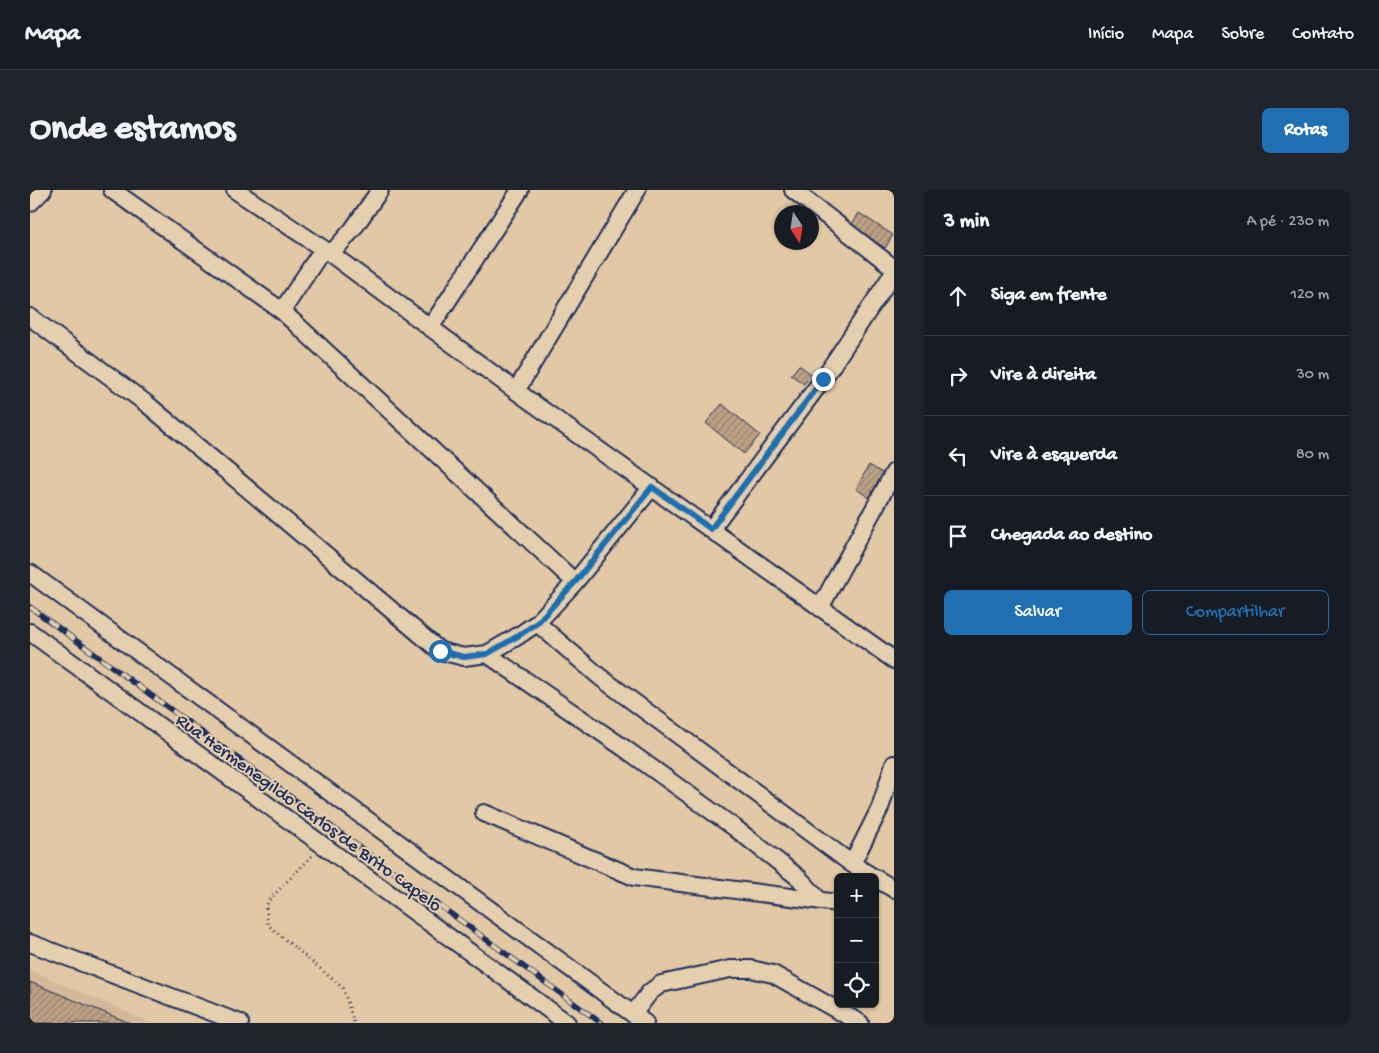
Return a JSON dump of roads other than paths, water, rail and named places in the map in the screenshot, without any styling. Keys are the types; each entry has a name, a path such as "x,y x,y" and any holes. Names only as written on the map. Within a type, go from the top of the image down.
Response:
{"street":[{"path":"30,203 43,190"},
{"path":"112,190 282,311 575,582"},
{"path":"282,311 327,251 353,229 380,190"},
{"path":"430,328 520,190"},
{"path":"516,391 637,190"},
{"path":"793,190 894,268"},
{"path":"243,192 327,251 516,391 894,660"},
{"path":"711,529 823,379 894,272"},
{"path":"30,317 148,404 440,651 464,657 487,654 537,623 575,582 652,487"},
{"path":"820,608 894,472"},
{"path":"30,573 639,1018 650,992 661,984 730,969 751,969 773,974 860,1023"},
{"path":"537,623 600,677 866,873"},
{"name":"Rua Hermenegildo Carlos de Brito Capelo","path":"30,632 567,1023"},
{"path":"487,654 624,748 735,828 799,878 820,901"},
{"path":"852,864 880,808 894,764"},
{"path":"484,813 634,877 834,903"},
{"path":"879,881 894,889"},
{"path":"30,942 240,1023"}],"railway":[{"path":"30,607 601,1023"}]}
